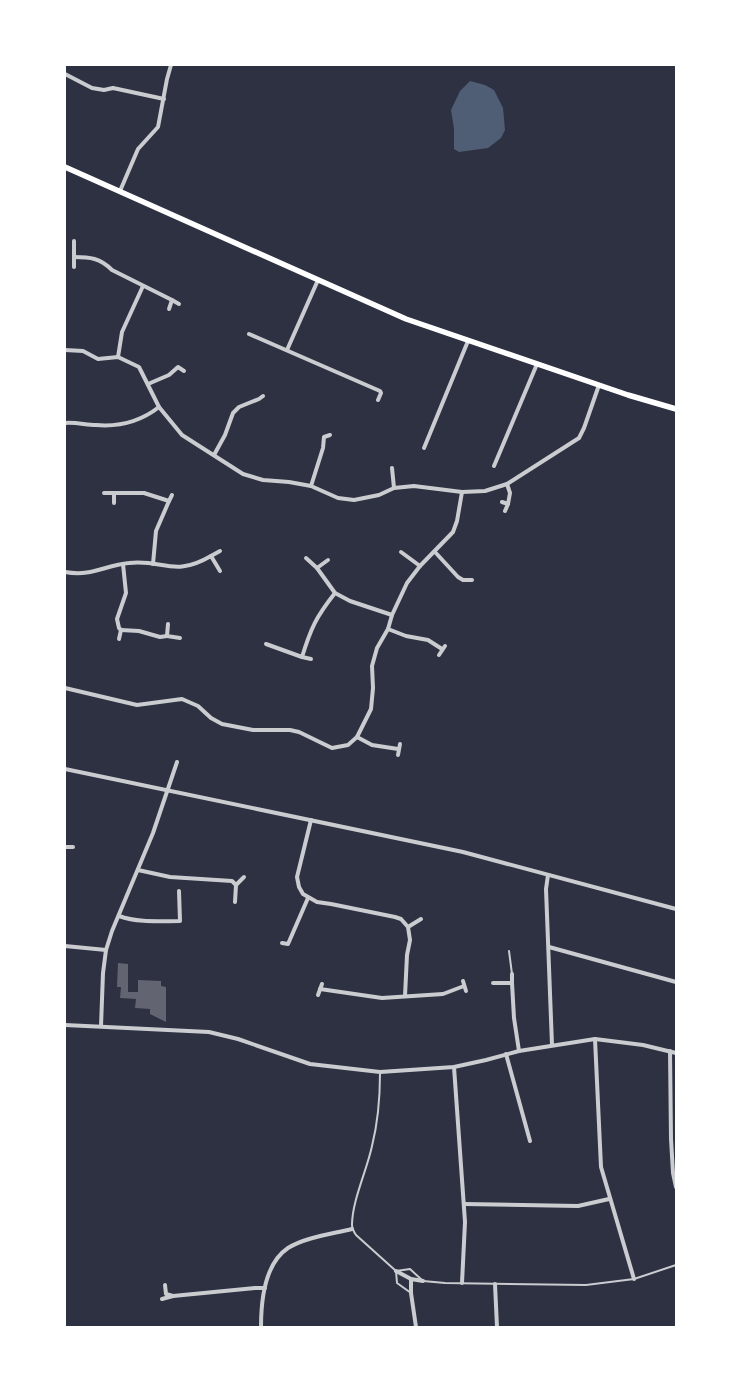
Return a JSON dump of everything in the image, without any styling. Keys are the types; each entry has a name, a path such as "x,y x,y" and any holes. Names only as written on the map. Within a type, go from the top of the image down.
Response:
{"main road":[{"path":"65,166 406,319 628,395 676,409"}],"street":[{"path":"120,191 138,148 158,126 166,79 171,65"},
{"path":"65,74 98,90 113,88 164,99"},
{"path":"74,241 74,267"},
{"path":"74,257 97,258 105,262 112,270 179,304"},
{"path":"287,350 318,280"},
{"path":"118,357 122,332 143,286"},
{"path":"169,309 172,300"},
{"path":"249,334 380,391 378,400"},
{"path":"424,448 468,341"},
{"path":"65,350 83,351 98,359 118,357 139,367 159,408 182,435 237,471 249,477 263,480 312,486 338,498 354,500 379,495 394,488 414,486 462,492 485,491 507,484 579,438 599,385"},
{"path":"173,362 184,372"},
{"path":"494,466 537,364"},
{"path":"148,384 168,375 178,367"},
{"path":"214,455 225,435 233,413 239,407 263,396"},
{"path":"65,423 74,422 114,426 126,424 144,417 159,408"},
{"path":"312,486 323,448 322,437 330,435"},
{"path":"392,468 394,488"},
{"path":"505,511 510,492 507,484"},
{"path":"65,688 137,705 182,698 198,706 211,718 222,724 252,730 290,730 299,732 332,748 348,746 357,737 371,708 373,688 372,666 377,648 388,628 407,583 420,566 450,537 459,512 462,492"},
{"path":"104,493 144,493 169,501"},
{"path":"114,493 114,502"},
{"path":"153,564 156,531 172,495"},
{"path":"502,502 508,504"},
{"path":"65,572 75,574 92,572 130,562 171,568 188,567 220,551"},
{"path":"401,552 420,566"},
{"path":"435,552 458,577 462,580 472,580"},
{"path":"211,556 220,571"},
{"path":"306,558 317,568 335,593 350,601 392,615"},
{"path":"317,568 328,560"},
{"path":"119,639 121,630 118,619 125,599 126,588 123,564"},
{"path":"302,656 313,624 335,593"},
{"path":"167,636 168,624"},
{"path":"388,628 406,636 428,640 444,648 438,655"},
{"path":"121,630 139,631 160,637 180,638"},
{"path":"266,644 311,659"},
{"path":"357,737 372,745 398,749"},
{"path":"398,755 400,744"},
{"path":"101,1026 102,974 106,950 118,916 153,833 177,762"},
{"path":"65,769 463,852 676,909"},
{"path":"311,820 297,877 300,891 308,898 317,902 401,919 408,927 410,940 404,996"},
{"path":"65,847 72,846"},
{"path":"138,870 170,877 232,881 236,884"},
{"path":"548,875 546,889 552,1045"},
{"path":"235,902 236,884 244,877"},
{"path":"118,916 127,919 180,921 179,891"},
{"path":"282,943 290,945 308,898"},
{"path":"408,927 421,919"},
{"path":"65,946 106,950"},
{"path":"548,947 676,982"},
{"path":"512,974 514,1018 519,1051"},
{"path":"320,990 374,998 443,994 465,989 463,981"},
{"path":"493,983 512,983"},
{"path":"318,995 322,984"},
{"path":"65,1025 208,1032 238,1038 310,1064 380,1072 454,1067 519,1051 595,1039 676,1052"},
{"path":"595,1039 601,1167 634,1279"},
{"path":"670,1051 671,1139 673,1173 676,1187"},
{"path":"506,1054 530,1141"},
{"path":"454,1067 464,1204 465,1234 462,1284"},
{"path":"464,1204 578,1206 609,1199"},
{"path":"261,1327 265,1288 273,1264 280,1256 298,1243 352,1229"},
{"path":"396,1271 411,1279 423,1281"},
{"path":"411,1279 410,1293 416,1327"},
{"path":"495,1284 497,1327"},
{"path":"165,1285 166,1294 173,1296"},
{"path":"162,1299 173,1296 265,1288"}],"lane":[{"path":"510,951 512,974"},
{"path":"380,1072 378,1115 372,1146 357,1197 352,1229 356,1235 396,1271 397,1284 410,1293"},
{"path":"396,1271 410,1269 423,1281 462,1284 586,1285 634,1279 676,1265"}],"water":[{"path":"470,81 485,85 494,90 503,108 505,130 501,138 488,148 459,152 454,149 454,129 451,110 460,91"}],"building":[{"path":"118,963 128,964 128,992 138,992 138,980 161,981 161,986 166,987 166,1022 150,1014 150,1009 135,1008 136,999 120,998 121,987 117,987"}]}
